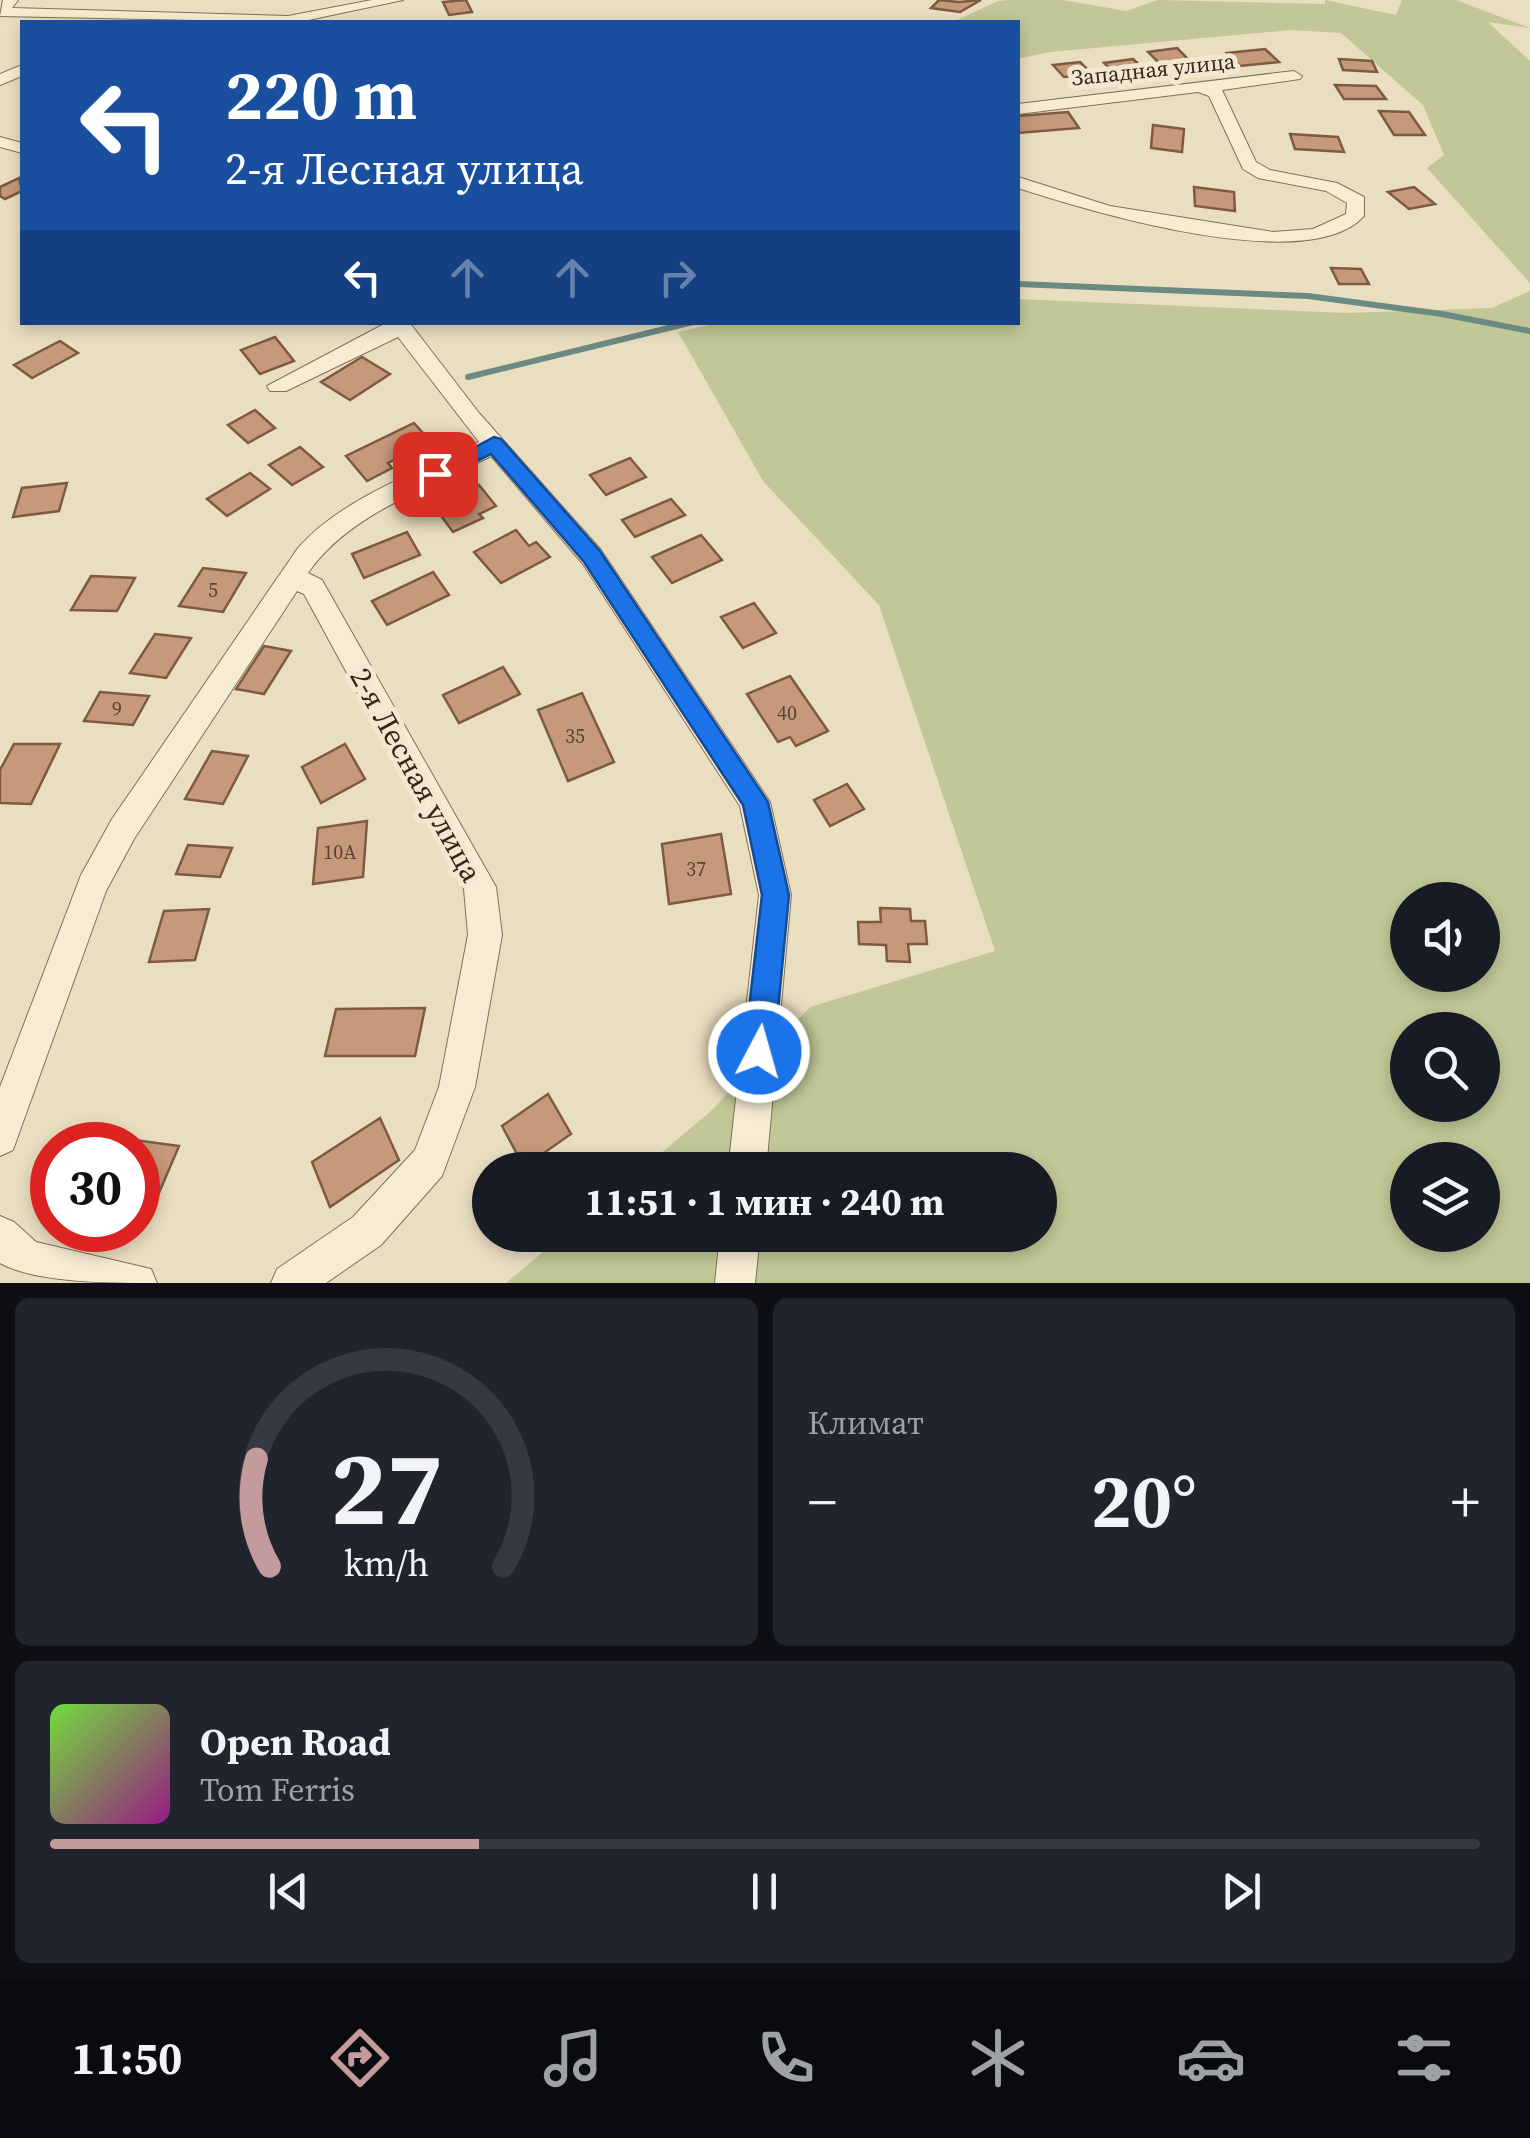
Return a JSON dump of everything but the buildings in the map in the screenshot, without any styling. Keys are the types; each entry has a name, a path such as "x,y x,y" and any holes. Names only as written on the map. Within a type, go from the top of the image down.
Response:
{"street":[{"path":"11,0 0,12 288,20 396,0"},
{"name":"Западная улица","path":"1020,109 1294,76"},
{"path":"1020,183 1107,212 1273,238 1292,239 1342,226 1355,216 1357,202 1332,187 1264,174 1249,164 1216,93 1198,87"},
{"path":"278,386 400,325 494,444 592,557 756,802 775,895 748,1152"},
{"path":"0,1137 92,886 122,829 292,577 325,534 347,519 494,444"},
{"name":"2-я Лесная улица","path":"291,1283 367,1231 429,1163 458,1087 484,935 480,886 313,586 292,577"},
{"path":"0,1236 26,1260 137,1283"},
{"path":"735,1283 738,1252"}],"green space":[{"path":"1063,0 1126,11 1158,0 1325,4 1325,0 1396,15 1402,0 1456,0 1530,28 1488,22 1530,61 1530,283 1427,168 1444,155 1423,105 1341,33 1292,30 1050,52 1020,59 1020,20 957,20 998,1"},
{"path":"1530,291 1530,1283 506,1283 543,1252 1057,1252 1057,1152 662,1152 711,1111 810,1007 995,951 879,605 763,481 678,332 709,325 1020,325 1020,299 1346,313 1492,308"}],"waterway":[{"path":"1020,284 1308,296 1442,314 1530,331"},
{"path":"468,377 681,325"}],"route":[{"path":"435,474 494,444 592,557 756,802 775,895 759,1052"}]}
